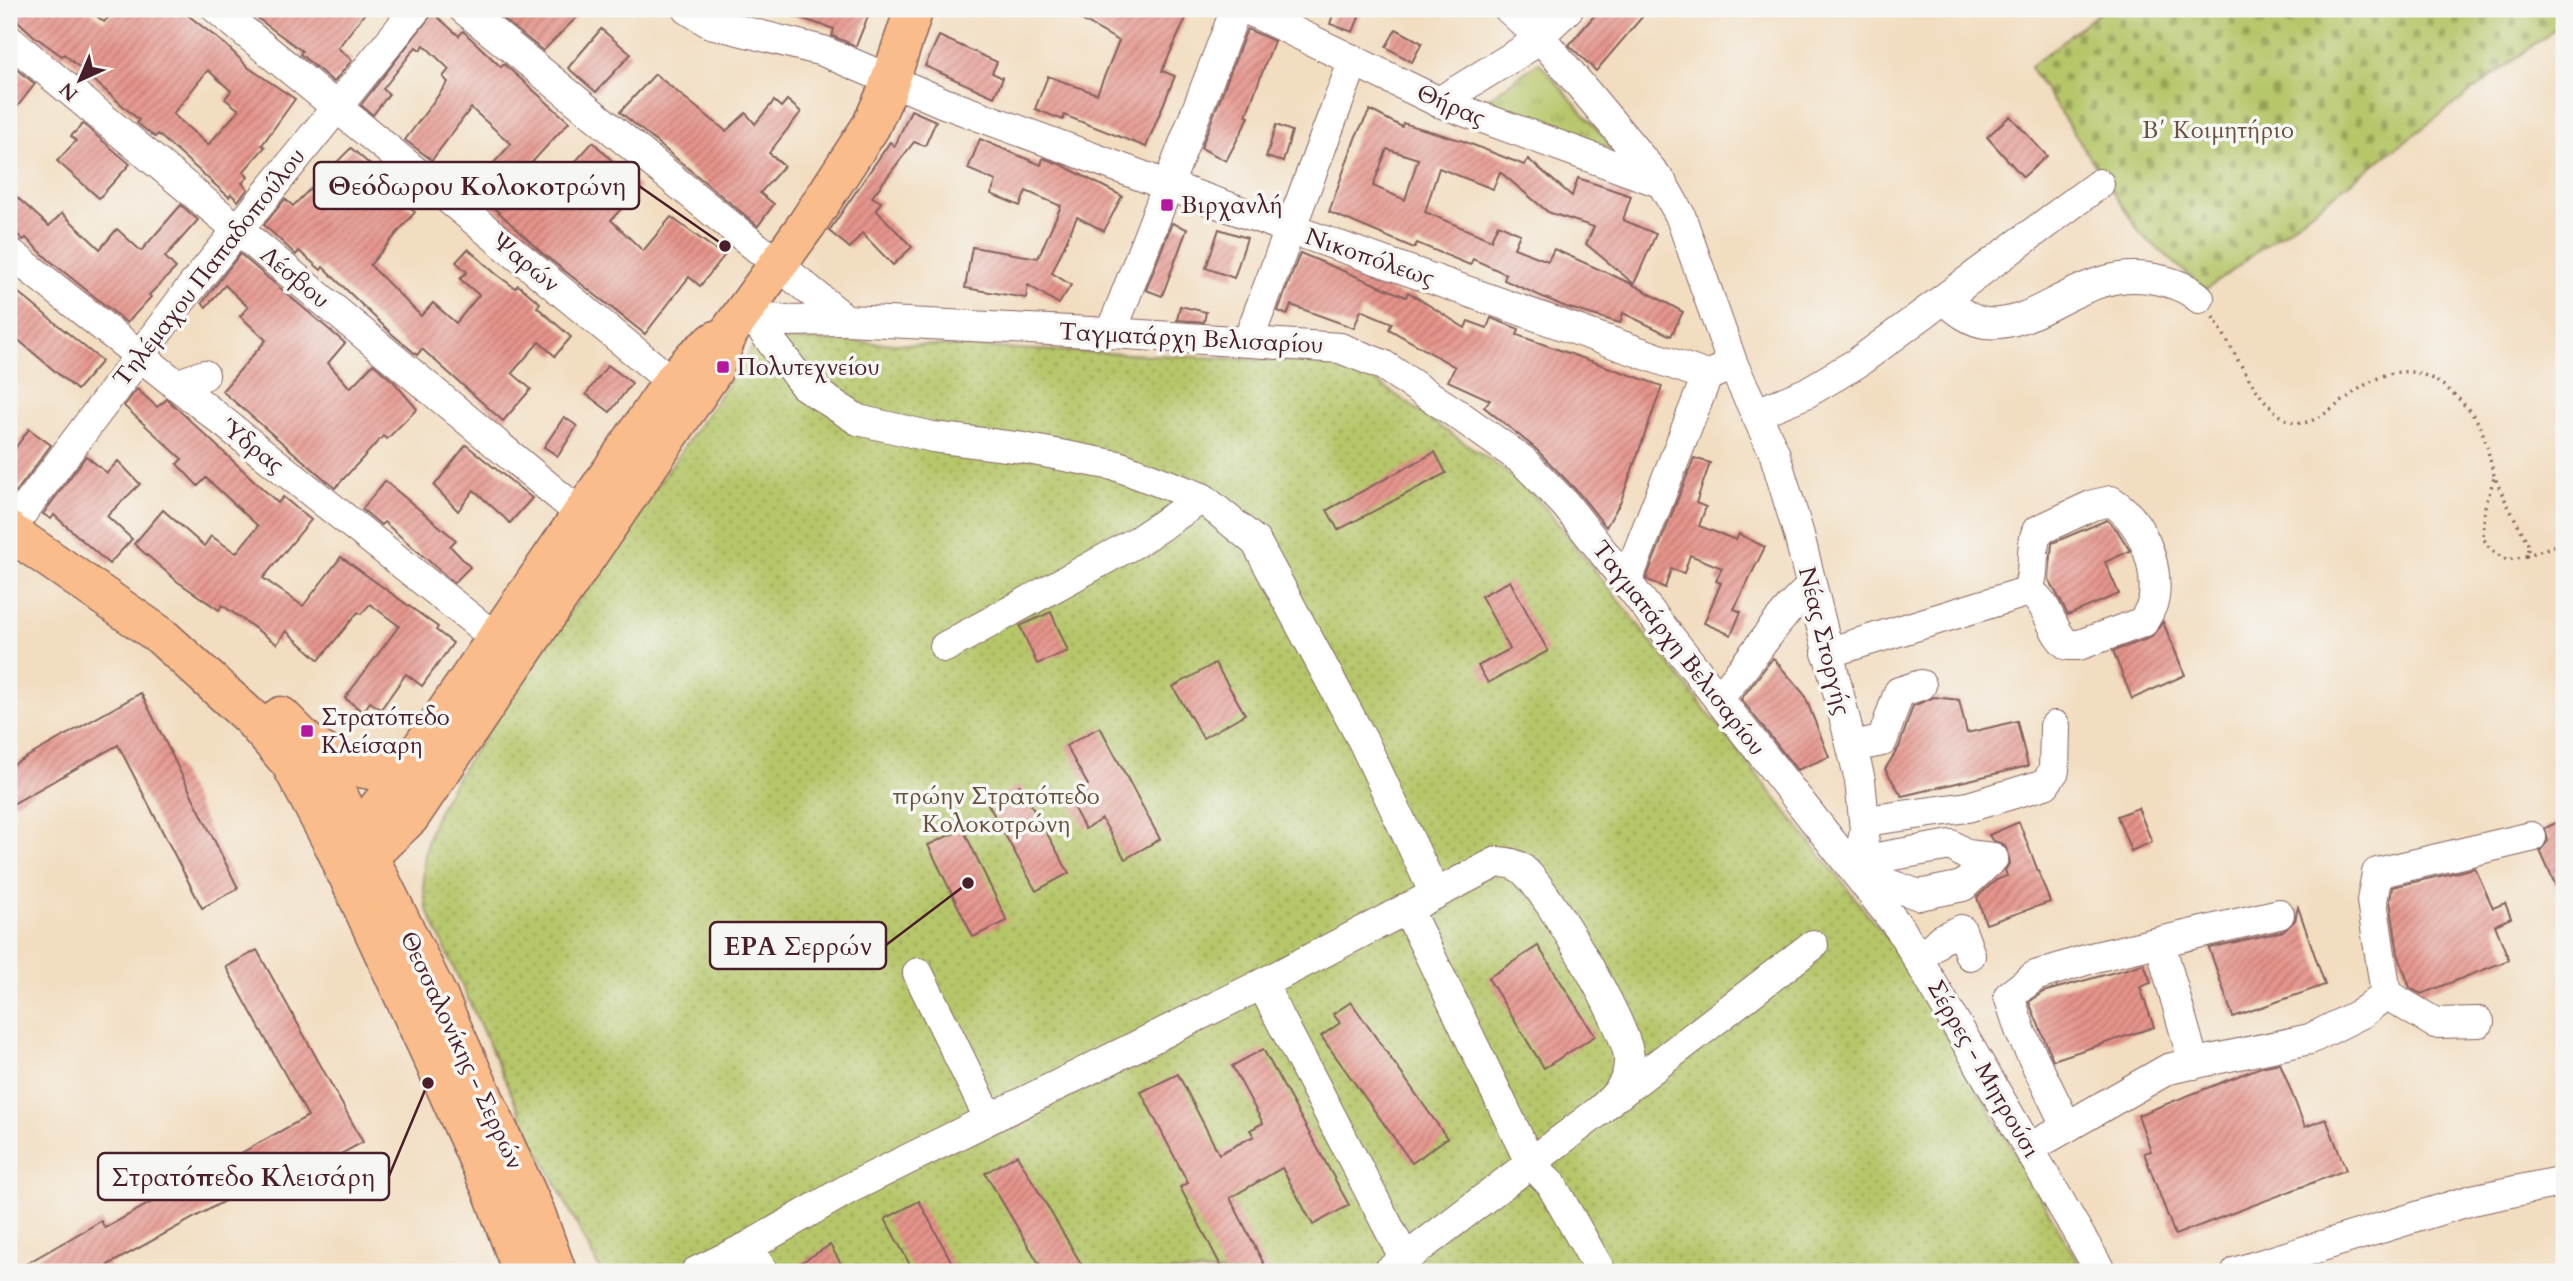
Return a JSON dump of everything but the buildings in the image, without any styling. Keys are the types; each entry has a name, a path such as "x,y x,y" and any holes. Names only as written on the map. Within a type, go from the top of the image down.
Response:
{"main road":[{"path":"352,851 398,831 417,806 713,372 741,320 859,147 891,80 914,9"},
{"path":"352,851 672,382 704,348 741,320"},
{"path":"9,530 161,636 280,749 308,793 352,851"},
{"path":"161,636 214,661 265,701 309,744 331,778 352,851"},
{"path":"309,744 336,758 385,772 397,770 415,758"},
{"path":"409,932 403,875 417,806"},
{"name":"Θεσσαλονίκης - Σερρών","path":"352,851 409,932 521,1179 558,1272"},
{"name":"Θεσσαλονίκης - Σερρών","path":"352,851 522,1272"}],"street":[{"name":"Ψαρών","path":"217,9 672,382"},
{"name":"Τηλέμαχου Παπαδοπούλου","path":"9,530 138,355 416,9"},
{"path":"464,9 846,320"},
{"name":"Νικοπόλεως","path":"688,9 710,23 824,51 957,108 1290,229 1720,370"},
{"path":"1111,333 1236,9"},
{"name":"Θήρας","path":"1247,9 1439,102 1662,183"},
{"name":"Νέας Στοργής","path":"1508,9 1540,37 1662,183 1680,215 1720,370 1757,413 1783,480 1860,780 1865,821 1864,844 1857,873"},
{"path":"1439,102 1497,68 1540,37 1568,9"},
{"name":"Λέσβου","path":"9,40 581,514"},
{"path":"1248,341 1354,60"},
{"path":"1757,413 1828,381 2099,184"},
{"name":"Ύδρας","path":"9,252 138,355 190,380 497,639"},
{"path":"1944,299 1969,317 1987,323 2011,320 2085,286 2122,276 2172,283 2191,291 2199,299"},
{"path":"741,320 804,385 858,420 933,437 1023,448 1118,466 1202,498 1256,542 1364,743 1435,894"},
{"name":"Ταγματάρχη Βελισαρίου","path":"741,320 846,320 1248,341 1339,348 1367,357 1397,373 1534,470 1565,504 1857,873"},
{"path":"1626,583 1720,370"},
{"path":"945,647 1139,541 1202,498"},
{"path":"1827,653 2026,592 2036,595 2060,638 2068,645 2079,645 2143,622 2154,600 2154,569 2134,520 2111,501 2093,505 2037,531 2032,543 2031,583 2026,592"},
{"path":"1718,698 1743,669 1783,612 1811,587"},
{"path":"1852,747 1882,741 1899,692 1921,685"},
{"path":"1865,821 1968,807 2045,784 2054,771 2056,726"},
{"path":"1808,811 1819,821 1831,821 1842,816 1860,780"},
{"path":"2479,1022 2435,1023 2386,993 2372,901 2377,873 2531,837"},
{"path":"696,1272 756,1260 848,1189 1262,985 1497,862 1521,867 1535,881 1551,904 1627,1043 1627,1078 1618,1095"},
{"name":"Σέρρες - Μητρούσι","path":"1857,873 1920,958 2101,1272"},
{"path":"1407,908 1531,1162 1551,1184 1601,1272"},
{"path":"2067,1126 2021,1033 2009,996 2035,976 2095,957 2279,914"},
{"path":"1920,958 1941,939 1961,930 1970,955"},
{"path":"2160,943 2194,1064"},
{"path":"1262,985 1397,1266 1813,945"},
{"path":"918,973 989,1118"},
{"path":"2030,1148 2168,1069 2310,1039 2362,1013 2386,993"},
{"path":"2236,1272 2472,1200 2564,1181"}],"path":[{"path":"2199,299 2257,388 2271,407 2288,421 2298,424 2319,418 2362,385 2385,373 2403,370 2421,374 2447,388 2475,417 2495,475 2529,546 2525,556"},
{"path":"2495,475 2485,507 2483,538 2491,550 2507,560 2564,542"}],"green space":[{"name":"Β΄ Κοιμητήριο","path":"2104,9 2551,9 2560,18 2558,27 2206,290 2141,234 2030,67"},
{"path":"1539,62 1615,150 1482,103"},
{"name":"πρώην Στρατόπεδο Κολοκοτρώνη","path":"810,340 1335,363 1377,383 1494,463 1542,504 1897,951 2084,1272 601,1272 522,1117 427,909 424,887 426,849 436,815 466,763 757,341"}],"place":[{"name":"Βιρχανλή","path":"1167,205"},
{"name":"Θεόδωρου Κολοκοτρώνη","path":"725,246"},
{"name":"Πολυτεχνείου","path":"723,367"},
{"name":"Στρατόπεδο Κλείσαρη","path":"307,731"},
{"name":"ΕΡΑ Σερρών","path":"968,883"},
{"name":"Στρατόπεδο Κλεισάρη","path":"428,1083"}]}
